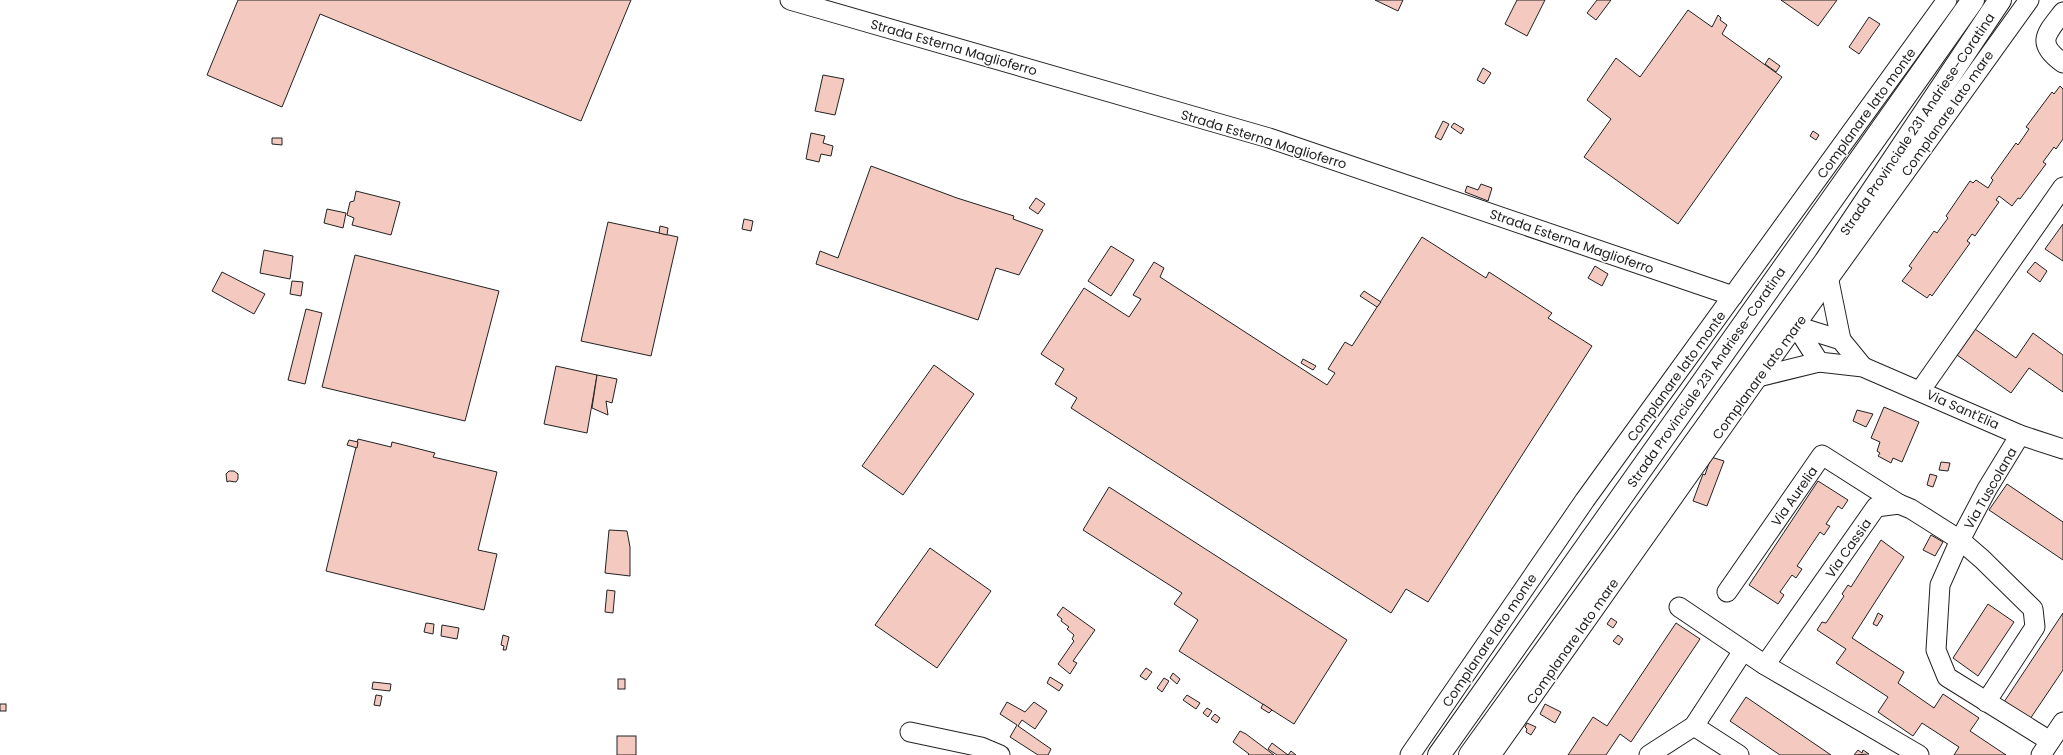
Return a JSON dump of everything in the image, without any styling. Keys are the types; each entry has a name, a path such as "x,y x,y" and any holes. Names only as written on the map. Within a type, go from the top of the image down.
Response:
{"highway":[{"name":"Strada Provinciale 231 Andriese-Coratina","path":"1439,755 1973,0"},
{"name":"Strada Provinciale 231 Andriese-Coratina","path":"1470,755 1825,262 2000,0"}],"street":[{"name":"Strada Esterna Maglioferro","path":"790,0 1269,138 1733,296"},
{"name":"Complanare lato monte","path":"1410,755 1585,500 1947,0"},
{"name":"Complanare lato mare","path":"1491,755 1758,377 1829,281 2029,0"},
{"path":"2063,12 2046,34 2046,46 2055,57 2063,63"},
{"path":"1920,390 2063,187"},
{"name":"Via Sant'Elia","path":"1829,281 1841,340 1863,367"},
{"path":"1796,326 1841,340"},
{"path":"1796,326 1818,362"},
{"name":"Via Sant'Elia","path":"1758,377 1818,362 1863,367 1920,390 2020,435 2063,450"},
{"name":"Via Tuscolana","path":"2020,435 1987,489 1960,540 1940,585 1936,650 1947,677 1986,702 2046,748"},
{"name":"Via Aurelia","path":"1727,592 1822,455 1898,504"},
{"path":"1898,504 1911,509 1960,540"},
{"name":"Via Cassia","path":"1765,665 1876,507 1898,504"},
{"name":"Via Tuscolana","path":"1960,540 2022,597 2033,609 2035,617 2035,627 1986,702"},
{"path":"1679,607 1765,665 1919,755"},
{"path":"1649,755 1694,726 1743,651"},
{"path":"2046,748 2063,722"},
{"path":"1694,726 1739,755"},
{"path":"910,732 981,747 1000,755"}],"building":[{"path":"238,0 631,0 581,121 320,14 282,107 207,75"},
{"path":"1375,0 1403,0 1398,11"},
{"path":"1517,0 1545,0 1527,36 1505,24"},
{"path":"1597,0 1611,0 1596,20 1587,13"},
{"path":"1781,0 1837,0 1818,26"},
{"path":"1688,10 1712,27 1718,15 1721,18 1720,20 1727,25 1722,34 1782,77 1678,224 1584,157 1611,119 1587,100 1616,58 1640,77"},
{"path":"1869,17 1880,24 1859,54 1849,47"},
{"path":"1769,58 1780,66 1776,72 1765,64"},
{"path":"1483,68 1491,73 1484,84 1477,80"},
{"path":"823,75 844,79 835,115 815,111"},
{"path":"2060,86 2063,89 2063,139 2056,149 2054,147 2043,162 2046,164 2020,199 2018,198 2012,206 1999,196 1996,200 1999,202 1975,236 1972,234 1967,241 1970,243 1932,296 1930,294 1927,298 1902,281 1912,268 1909,266 1934,231 1937,233 1948,218 1946,216 1970,181 1973,183 1976,180 1988,188 1993,180 1991,178 2016,143 2018,145 2029,129 2026,127 2052,92 2054,94"},
{"path":"1443,121 1449,124 1441,140 1435,137"},
{"path":"1454,123 1464,129 1461,134 1451,127"},
{"path":"1813,131 1819,135 1816,140 1810,136"},
{"path":"811,133 825,136 823,143 833,146 831,156 821,154 819,162 806,159"},
{"path":"272,138 282,138 282,145 272,144"},
{"path":"871,166 957,198 1014,216 1013,219 1043,230 1019,275 996,268 978,320 816,264 820,251 838,258"},
{"path":"1481,184 1492,188 1488,201 1465,192 1467,186 1478,190"},
{"path":"356,191 400,202 391,235 352,225 354,218 347,215 350,202 354,201"},
{"path":"1036,198 1045,204 1038,214 1029,208"},
{"path":"327,209 346,213 343,228 324,223"},
{"path":"744,219 753,221 751,231 742,229"},
{"path":"608,222 678,237 651,356 581,341"},
{"path":"2063,224 2063,261 2045,249"},
{"path":"660,226 668,228 667,235 659,233"},
{"path":"1422,237 1486,278 1489,272 1552,313 1548,318 1592,346 1428,602 1406,589 1391,613 1071,408 1077,398 1055,384 1064,369 1041,354 1084,288 1129,317 1141,299 1133,295 1154,262 1164,268 1160,277 1327,385 1335,373 1328,369 1345,342 1352,346"},
{"path":"1111,246 1134,260 1111,296 1088,281"},
{"path":"264,250 293,256 290,279 260,273"},
{"path":"355,255 499,291 465,421 322,387"},
{"path":"2035,262 2047,271 2040,282 2027,272"},
{"path":"1595,266 1608,274 1602,286 1588,278"},
{"path":"222,272 265,294 254,314 212,291"},
{"path":"292,281 303,282 301,296 290,294"},
{"path":"1364,291 1381,302 1377,307 1360,296"},
{"path":"306,309 322,313 305,384 288,380"},
{"path":"1975,329 2016,358 2033,333 2063,355 2063,392 2029,368 2011,393 1957,355"},
{"path":"1303,359 1316,366 1313,370 1301,363"},
{"path":"934,365 974,394 903,495 862,466"},
{"path":"556,366 597,375 587,433 544,424"},
{"path":"597,375 617,379 612,403 606,401 608,415 592,408"},
{"path":"1884,407 1919,422 1902,462 1893,458 1891,463 1878,456 1880,453 1877,451 1880,442 1871,438"},
{"path":"1857,410 1873,414 1866,427 1853,421"},
{"path":"358,439 391,447 392,442 435,453 433,457 497,472 478,550 497,554 484,610 326,571"},
{"path":"349,440 358,442 357,448 347,445"},
{"path":"1711,457 1724,461 1707,506 1693,501 1703,474 1705,475"},
{"path":"1941,462 1950,463 1948,471 1939,470"},
{"path":"229,471 234,471 238,474 238,479 236,482 227,482 226,474"},
{"path":"1930,474 1937,476 1933,487 1927,485"},
{"path":"1818,481 1848,500 1842,509 1838,506 1826,524 1830,526 1824,535 1820,532 1797,566 1802,569 1796,578 1792,575 1780,592 1784,595 1778,604 1749,585"},
{"path":"2007,484 2063,522 2063,560 1989,510"},
{"path":"1109,487 1347,640 1294,724 1179,651 1198,620 1174,604 1182,593 1083,530"},
{"path":"609,530 627,531 630,547 630,576 605,573"},
{"path":"1931,535 1943,542 1935,556 1923,550"},
{"path":"1881,540 1904,557 1852,638 1904,672 1898,683 1934,708 1943,694 1979,718 1970,731 2006,755 1954,755 1959,747 1922,723 1913,736 1878,712 1888,697 1836,663 1846,649 1817,630 1822,622 1826,623 1844,596 1842,594 1848,585 1851,587"},
{"path":"930,548 991,591 937,668 875,625"},
{"path":"607,590 615,591 613,613 605,612"},
{"path":"1988,604 2014,622 1978,676 1953,658"},
{"path":"1063,607 1095,630 1073,661 1077,663 1070,674 1058,664 1074,641 1072,639 1074,635 1067,629 1069,627 1061,621 1062,619 1057,615"},
{"path":"1878,613 1883,616 1877,626 1873,624"},
{"path":"2063,613 2063,670 2030,719 2004,702"},
{"path":"1611,618 1617,622 1613,628 1607,624"},
{"path":"426,623 434,624 433,634 424,632"},
{"path":"1676,623 1700,639 1631,742 1620,734 1606,755 1568,755 1593,717 1607,726"},
{"path":"442,625 459,628 457,639 441,636"},
{"path":"503,635 509,637 506,650 503,650 504,646 501,645"},
{"path":"1618,635 1623,639 1619,645 1613,641"},
{"path":"1146,668 1152,672 1146,680 1140,676"},
{"path":"1173,673 1180,679 1177,684 1170,678"},
{"path":"1050,677 1063,685 1059,691 1047,683"},
{"path":"1164,678 1169,681 1162,692 1157,688"},
{"path":"618,679 625,679 625,689 618,689"},
{"path":"373,682 391,684 390,691 372,689"},
{"path":"376,695 382,696 380,706 374,705"},
{"path":"1187,695 1200,703 1196,709 1183,700"},
{"path":"1746,697 1831,755 1780,755 1730,721"},
{"path":"1007,702 1025,712 1034,702 1047,711 1035,729 1022,720 1018,726 1051,749 1048,755 1038,755 1010,737 1017,725 1000,714"},
{"path":"0,704 6,704 6,711 0,711"},
{"path":"1263,704 1272,710 1269,713 1261,708"},
{"path":"1545,704 1561,712 1555,723 1540,714"},
{"path":"1207,708 1212,711 1208,717 1203,713"},
{"path":"1215,714 1220,718 1217,723 1211,719"},
{"path":"1527,723 1536,727 1531,735 1526,732 1527,729 1525,727"},
{"path":"1240,731 1274,755 1248,755 1249,754 1233,742"},
{"path":"617,736 636,736 636,755 617,755"},
{"path":"1272,743 1288,755 1277,755 1268,749"},
{"path":"1858,750 1862,753 1863,750 1869,754 1854,755"},
{"path":"1291,751 1296,755 1288,755"}]}
